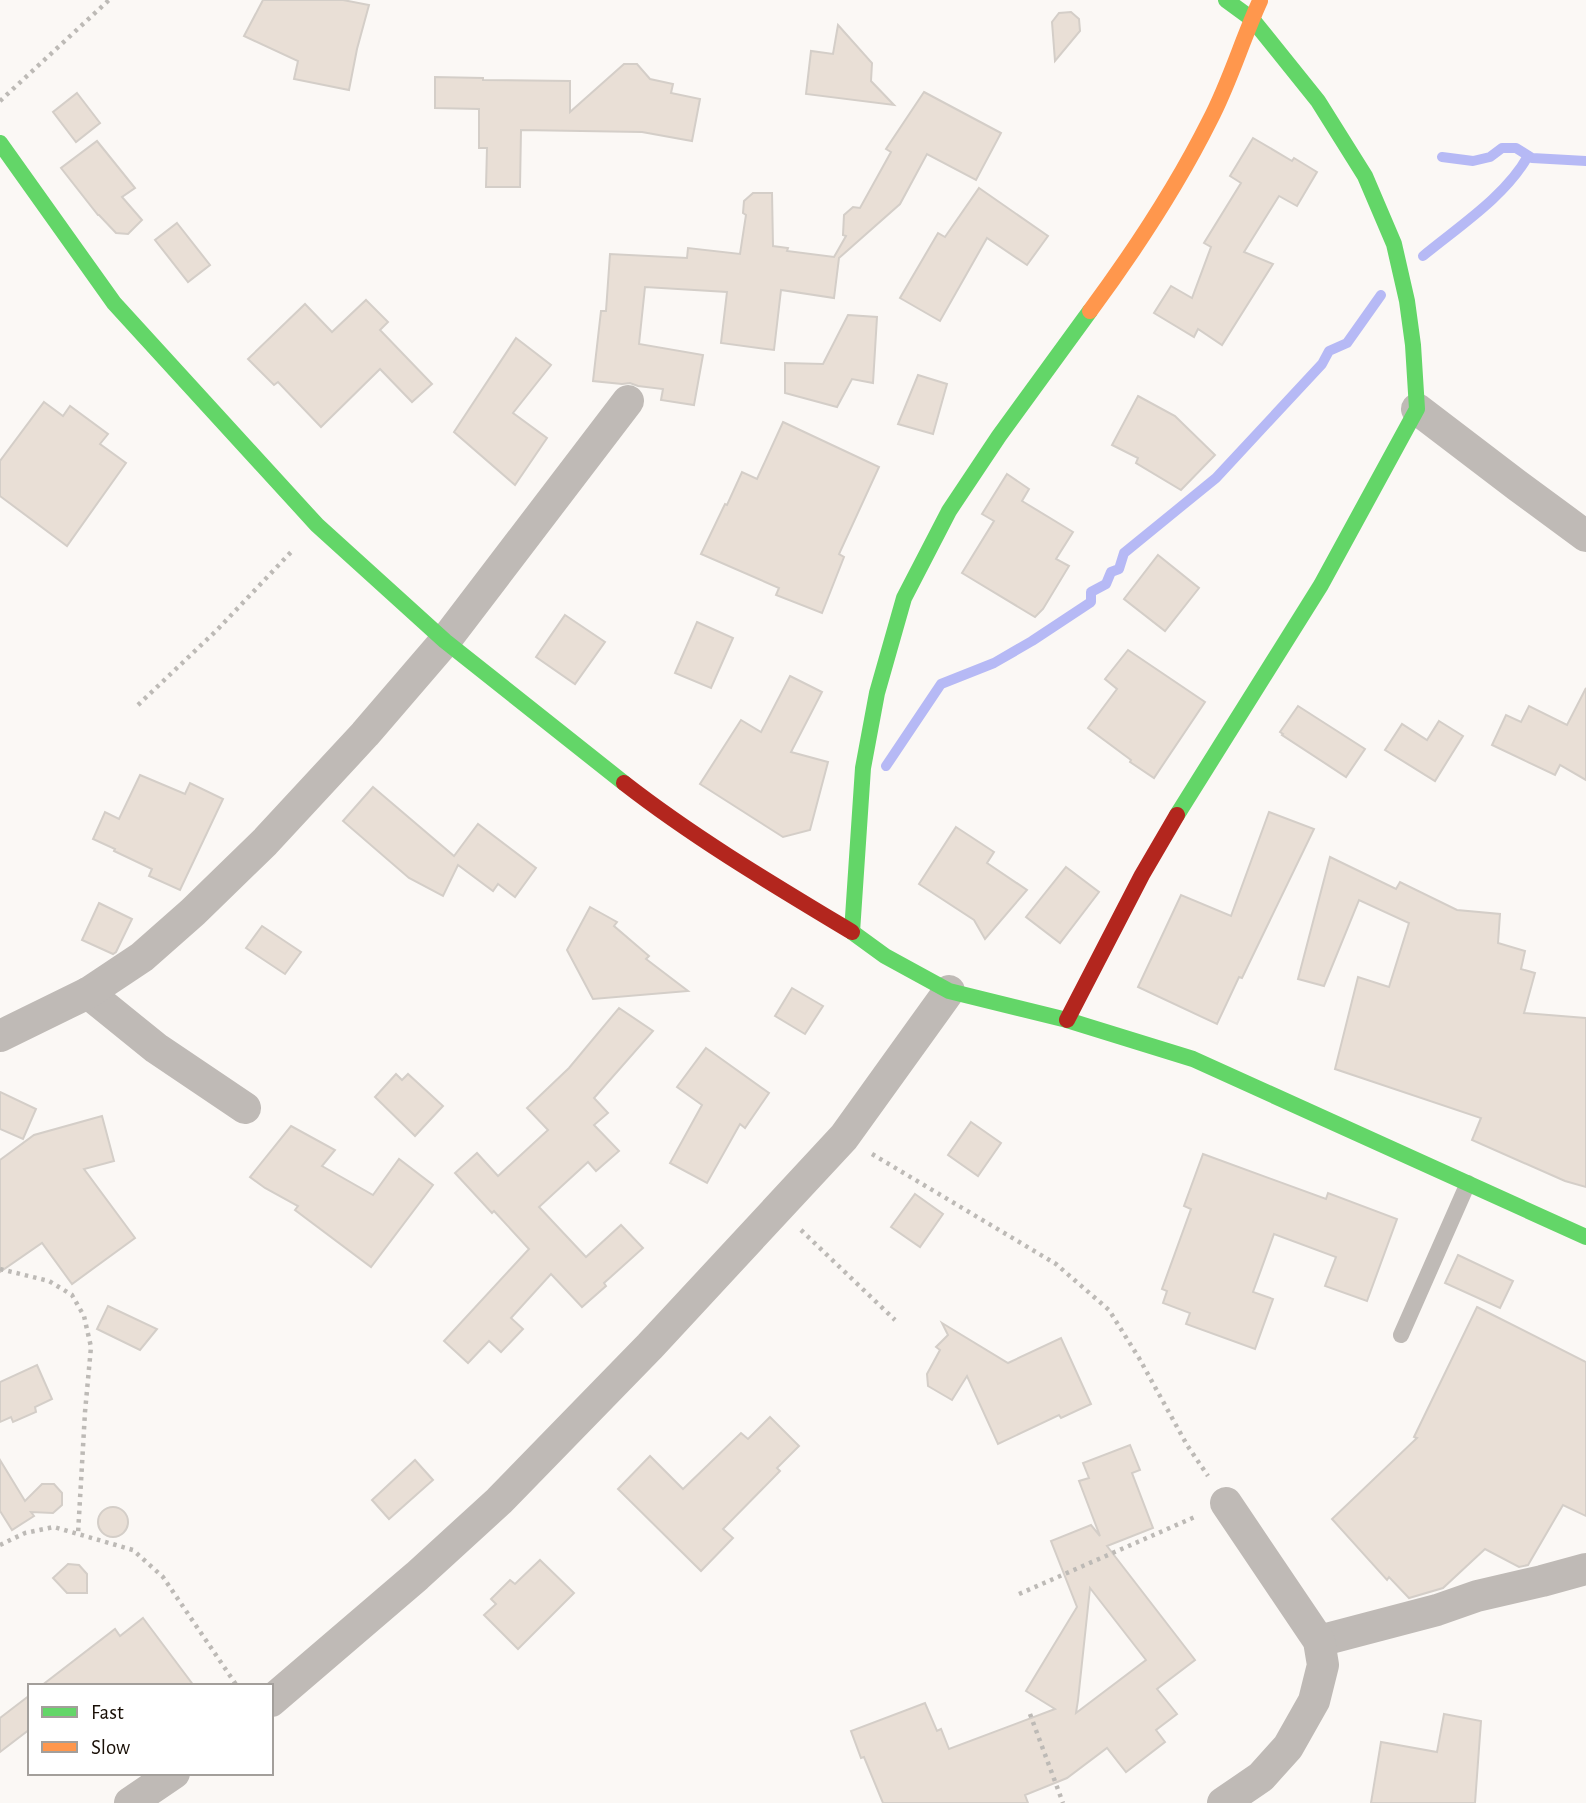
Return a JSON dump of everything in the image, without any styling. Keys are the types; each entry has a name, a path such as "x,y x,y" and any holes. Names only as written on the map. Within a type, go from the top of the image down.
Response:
{"street":[{"path":"1068,1020 1142,875 1321,584 1417,410 1407,301 1394,244 1365,176 1318,101 1251,19 1226,0"},
{"path":"852,932 863,768 877,694 904,598 949,511 999,436 1125,264 1176,184 1212,119 1260,0"},
{"path":"0,143 114,303 317,525 445,641 665,815 742,866 852,932 885,956 949,991 1068,1020 1193,1059 1586,1237"},
{"path":"0,1036 88,993 142,957 265,842 365,734 445,641 628,401"},
{"path":"1417,410 1586,536"},
{"path":"273,1699 417,1576 499,1501 650,1346 844,1137 949,991"},
{"path":"88,993 156,1048 245,1108"},
{"path":"1223,1803 1261,1777 1287,1746 1314,1701 1323,1665 1319,1641 1226,1503"},
{"path":"1319,1641 1426,1613 1476,1596 1586,1569"},
{"path":"130,1803 171,1775"}],"lane":[{"path":"1401,1335 1468,1183"}],"path":[{"path":"0,101 108,0"},
{"path":"138,705 217,629 317,525"},
{"path":"844,1137 1056,1264 1109,1310 1187,1445 1226,1503 1018,1594"},
{"path":"778,1208 895,1320"},
{"path":"0,1269 49,1281 72,1295 84,1316 91,1347 78,1534"},
{"path":"0,1545 25,1533 54,1527 133,1550 163,1577 236,1684"},
{"path":"1030,1714 1063,1803"}],"building":[{"path":"263,0 343,0 369,5 349,90 294,79 298,61 244,36"},
{"path":"1071,12 1079,19 1080,31 1055,61 1052,22 1059,13"},
{"path":"838,25 872,63 871,81 894,105 806,94 811,51 833,54"},
{"path":"624,64 637,64 650,79 673,84 671,93 700,99 692,141 642,132 521,130 520,187 486,187 487,148 479,148 479,109 435,108 435,77 483,78 570,81 570,112"},
{"path":"924,92 1001,133 976,180 927,154 900,204 839,258 834,298 781,290 774,350 721,343 727,292 645,287 639,344 703,355 694,405 661,400 663,389 630,383 593,381 601,311 606,311 610,254 687,258 688,248 740,254 746,215 743,213 744,201 753,193 772,193 773,246 788,248 787,251 834,257 846,236 843,235 844,215 853,207 860,208 891,152 886,149"},
{"path":"77,93 100,123 76,142 53,112"},
{"path":"1253,138 1317,172 1297,206 1279,196 1244,252 1273,264 1222,345 1198,329 1194,337 1154,313 1171,286 1192,298 1211,247 1204,243 1241,183 1230,176"},
{"path":"97,141 135,188 122,197 142,220 128,234 116,233 98,215 61,168"},
{"path":"979,188 1048,236 1027,265 987,238 940,321 900,298 938,233 945,237"},
{"path":"177,223 210,265 188,282 155,240"},
{"path":"366,300 388,322 380,330 432,384 412,402 380,369 321,427 278,382 274,385 248,359 305,304 332,332"},
{"path":"848,315 877,317 873,383 852,379 837,407 785,393 785,363 823,364"},
{"path":"516,338 551,365 513,413 547,438 515,485 454,432"},
{"path":"918,375 947,384 933,434 898,424"},
{"path":"1138,396 1175,416 1215,455 1181,490 1136,463 1138,458 1112,445"},
{"path":"44,402 63,416 70,406 108,434 100,444 126,463 67,546 0,496 0,461"},
{"path":"783,422 879,467 839,554 844,557 822,613 776,595 779,588 701,554 742,472 757,479"},
{"path":"1007,474 1029,489 1022,501 1073,532 1056,559 1069,566 1043,609 1035,617 962,573 994,521 982,514"},
{"path":"1158,555 1199,588 1165,631 1124,599"},
{"path":"565,615 605,642 575,684 536,657"},
{"path":"697,622 733,638 711,688 675,673"},
{"path":"1128,650 1205,702 1154,778 1088,728 1117,689 1105,679"},
{"path":"790,676 822,692 791,752 828,762 810,830 783,837 700,784 741,720 761,732"},
{"path":"1586,688 1586,780 1560,765 1555,775 1492,745 1506,715 1521,722 1529,706 1567,725"},
{"path":"1298,706 1365,749 1346,777 1282,735 1280,732"},
{"path":"1439,721 1463,736 1435,781 1385,750 1402,724 1427,740"},
{"path":"140,775 185,794 190,783 223,799 180,890 149,876 152,869 93,839 105,812 119,819"},
{"path":"373,787 454,856 478,824 536,868 515,897 498,884 493,891 458,865 443,896 409,878 343,821"},
{"path":"1269,812 1314,829 1217,1024 1138,987 1181,895 1231,916"},
{"path":"956,827 994,852 987,863 1027,890 985,939 974,920 919,884"},
{"path":"1330,857 1396,889 1400,882 1457,910 1500,914 1498,943 1525,951 1521,969 1535,973 1524,1013 1586,1018 1586,1187 1565,1181 1472,1140 1481,1118 1335,1069 1358,977 1389,987 1409,923 1359,900 1324,986 1298,979"},
{"path":"1066,867 1099,892 1060,943 1026,917"},
{"path":"99,903 132,919 113,954 82,940"},
{"path":"590,907 617,922 614,926 649,956 646,959 688,991 593,999 567,950"},
{"path":"262,926 301,952 285,974 246,948"},
{"path":"792,988 823,1006 805,1034 775,1016"},
{"path":"619,1008 653,1031 594,1098 608,1113 594,1125 619,1151 596,1171 588,1162 539,1207 586,1257 621,1225 643,1248 582,1307 551,1274 511,1318 523,1329 501,1352 489,1341 468,1363 444,1341 529,1249 455,1173 477,1153 498,1176 548,1130 527,1108 569,1068"},
{"path":"706,1048 769,1093 745,1128 740,1124 707,1183 670,1163 702,1105 677,1087"},
{"path":"396,1074 402,1080 408,1074 443,1106 415,1136 375,1097"},
{"path":"0,1092 36,1109 23,1139 0,1129"},
{"path":"102,1116 114,1161 84,1169 135,1238 72,1284 42,1243 0,1272 0,1160 34,1135"},
{"path":"971,1122 1001,1143 978,1176 948,1155"},
{"path":"291,1126 335,1150 322,1166 373,1195 399,1159 433,1185 371,1267 295,1210 298,1206 250,1177"},
{"path":"1203,1154 1326,1199 1328,1193 1397,1219 1367,1301 1325,1286 1336,1257 1274,1234 1253,1292 1273,1299 1255,1349 1186,1324 1190,1313 1163,1303 1167,1291 1162,1289 1191,1209 1184,1206"},
{"path":"915,1194 943,1214 920,1247 891,1227"},
{"path":"1458,1255 1513,1281 1500,1308 1445,1283"},
{"path":"108,1306 157,1329 140,1350 97,1329"},
{"path":"1477,1307 1586,1362 1586,1516 1563,1505 1528,1565 1519,1567 1485,1549 1443,1588 1409,1598 1389,1577 1387,1580 1332,1519 1417,1438 1414,1437"},
{"path":"942,1323 1008,1363 1061,1338 1091,1404 1061,1418 1059,1415 998,1444 967,1376 952,1400 928,1386 927,1374 940,1350 936,1347 948,1335"},
{"path":"37,1365 52,1399 35,1407 36,1412 13,1422 11,1417 0,1422 0,1382"},
{"path":"770,1417 799,1446 777,1468 780,1471 723,1529 733,1538 701,1571 618,1489 650,1456 683,1489 741,1433 748,1439"},
{"path":"1130,1445 1140,1470 1132,1473 1153,1528 1107,1546 1195,1660 1157,1689 1177,1714 1156,1730 1165,1742 1126,1772 1107,1748 1067,1778 1025,1795 1028,1803 883,1803 851,1731 925,1703 937,1731 941,1729 949,1749 1055,1709 1026,1691 1077,1607 1051,1541 1091,1525 1100,1536 1079,1481 1089,1478 1083,1463","holes":["1090,1588 1146,1660 1076,1713"]},
{"path":"0,1460 25,1501 42,1484 54,1484 62,1493 62,1505 53,1513 31,1512 34,1516 12,1530 0,1511"},
{"path":"415,1460 433,1480 389,1519 372,1500"},
{"path":"113,1507 119,1508 127,1516 127,1528 119,1536 113,1537 107,1536 99,1528 98,1522 99,1516 107,1508"},
{"path":"540,1560 574,1593 518,1649 484,1615 496,1604 491,1599 510,1580 515,1584"},
{"path":"68,1564 79,1565 87,1574 87,1593 67,1593 53,1578"},
{"path":"143,1618 192,1684 44,1684 115,1629 120,1636"},
{"path":"28,1697 28,1731 0,1752 0,1718"},
{"path":"1444,1714 1481,1721 1475,1803 1371,1803 1381,1742 1437,1752"}],"waterway":[{"path":"1442,157 1473,161 1490,157 1502,148 1516,148 1532,158 1586,161"},
{"path":"1423,256 1494,198 1519,171 1528,156"},
{"path":"886,766 941,684 994,663 1091,602 1091,592 1106,584 1111,572 1119,569 1124,553 1216,478 1322,364 1329,351 1347,343 1381,295"}],"traffic: fast":[{"path":"1177,815 1321,585 1417,409 1407,301 1394,244 1365,176 1318,101 1252,19 1226,0"},
{"path":"0,143 114,303 317,525 445,641 624,783"},
{"path":"852,932 863,768 877,693 904,598 949,511 999,436 1090,311"},
{"path":"852,932 885,956 949,991 1067,1020 1193,1059 1586,1237"}],"traffic: slow":[{"path":"1090,311 1154,218 1197,145 1224,91 1260,1"}],"traffic: jam":[{"path":"624,783 707,842 852,932"},
{"path":"1067,1020 1142,875 1177,815"}]}
